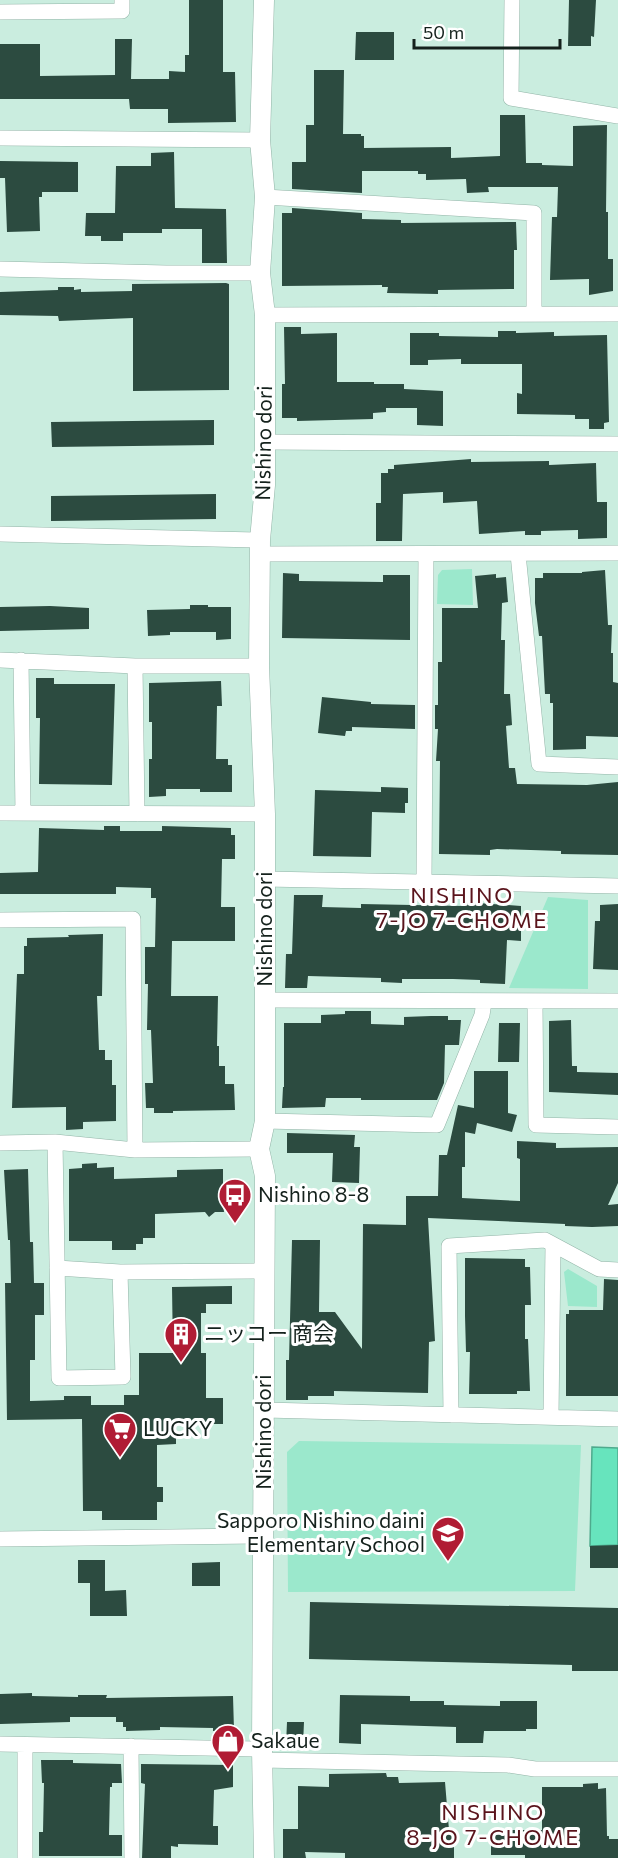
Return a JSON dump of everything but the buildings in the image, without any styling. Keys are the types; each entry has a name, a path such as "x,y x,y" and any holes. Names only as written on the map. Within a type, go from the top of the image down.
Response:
{"street":[{"path":"0,12 122,11 122,0"},
{"name":"Nishino dori","path":"264,0 260,140 265,197 260,273 265,315 265,485 260,547 259,666 265,814 265,1121 259,1149 265,1176 262,1754 264,1858"},
{"path":"512,0 511,99 618,116"},
{"path":"0,138 260,140"},
{"path":"265,197 534,213 534,314"},
{"path":"0,269 260,273"},
{"path":"265,315 618,314"},
{"path":"265,442 618,444"},
{"path":"0,534 426,554 618,553"},
{"path":"424,882 426,554"},
{"path":"518,554 539,764 618,767"},
{"path":"0,660 135,666 259,666"},
{"path":"21,660 23,813"},
{"path":"135,666 137,814"},
{"path":"0,813 265,814"},
{"path":"265,879 618,886"},
{"path":"0,920 133,919 135,1150"},
{"path":"265,1000 618,1001"},
{"path":"265,1121 437,1125 482,1015 484,1002"},
{"path":"535,1002 536,1125 618,1127"},
{"path":"55,1142 59,1378 123,1377 120,1272"},
{"path":"0,1143 55,1142 135,1150 259,1149"},
{"path":"451,1415 449,1246 545,1240 598,1269 618,1270"},
{"path":"551,1417 553,1245"},
{"path":"57,1269 120,1272 264,1271"},
{"path":"265,1410 618,1419"},
{"path":"0,1539 264,1536"},
{"path":"0,1744 131,1746 508,1765 535,1769 618,1769"},
{"path":"25,1745 25,1858"},
{"path":"131,1746 132,1858"}],"shaded area":[{"path":"472,569 473,605 437,604 438,575 442,570"},
{"path":"548,897 588,900 588,989 509,988"},
{"path":"568,1269 597,1286 597,1307 568,1306 564,1272"},
{"path":"299,1441 581,1445 575,1591 288,1592 287,1452"},
{"path":"592,1447 618,1448 618,1545 590,1546"}],"place":[{"name":"Nishino 8-8","path":"235,1224"},
{"name":"ニッコー 商会","path":"181,1363"},
{"name":"LUCKY","path":"120,1458"},
{"name":"Sapporo Nishino daini Elementary School","path":"448,1562"},
{"name":"Sakaue","path":"228,1770"}],"district":[{"name":"NISHINO 7-JO 7-CHOME","path":"462,908"},
{"name":"NISHINO 8-JO 7-CHOME","path":"493,1824"}]}
